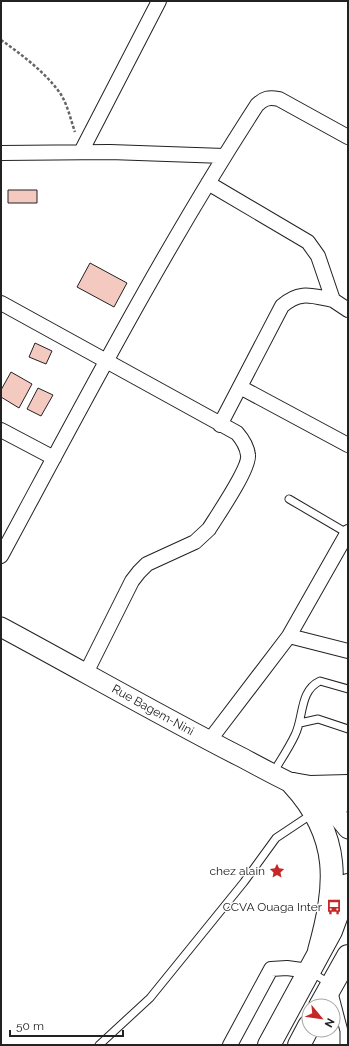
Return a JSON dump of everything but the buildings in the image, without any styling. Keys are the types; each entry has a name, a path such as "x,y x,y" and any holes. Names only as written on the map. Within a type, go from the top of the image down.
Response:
{"highway":[{"path":"300,787 348,786"},
{"path":"300,787 315,812 325,835 332,858 333,881 331,905 319,951"},
{"path":"269,1045 340,910 348,885"},
{"path":"325,998 348,956"}],"street":[{"path":"81,152 159,1"},
{"path":"1,556 105,360 224,156 257,105 264,99 279,99 348,137"},
{"path":"1,152 81,152 224,156"},
{"path":"208,183 308,242 314,248 318,256 333,300"},
{"path":"220,425 282,306 298,295 308,295 333,300 348,310"},
{"path":"1,303 237,433 244,441 248,456 240,477 203,536 196,542 147,564 132,580 86,673"},
{"path":"240,387 348,445"},
{"path":"1,430 54,458"},
{"path":"209,741 289,636 348,533"},
{"name":"Rue Bagem-Nini","path":"1,627 209,741 300,787"},
{"path":"289,636 348,651"},
{"path":"300,787 327,797 348,802"},
{"path":"300,787 335,813 348,829"},
{"path":"230,1045 271,970 287,968 309,971"}],"lane":[{"path":"289,499 348,533"},
{"path":"273,773 295,736 300,723 303,702 314,684 320,681 348,689"},
{"path":"300,723 318,719 348,729"},
{"path":"99,1045 150,998 244,882 276,838 315,812"},
{"path":"309,971 332,985 344,1031 344,1045"}],"path":[{"path":"1,40 36,67 58,89 66,106 81,152"}],"place":[{"name":"chez alain","path":"277,871"},
{"name":"CCVA Ouaga Inter","path":"334,907"}]}
